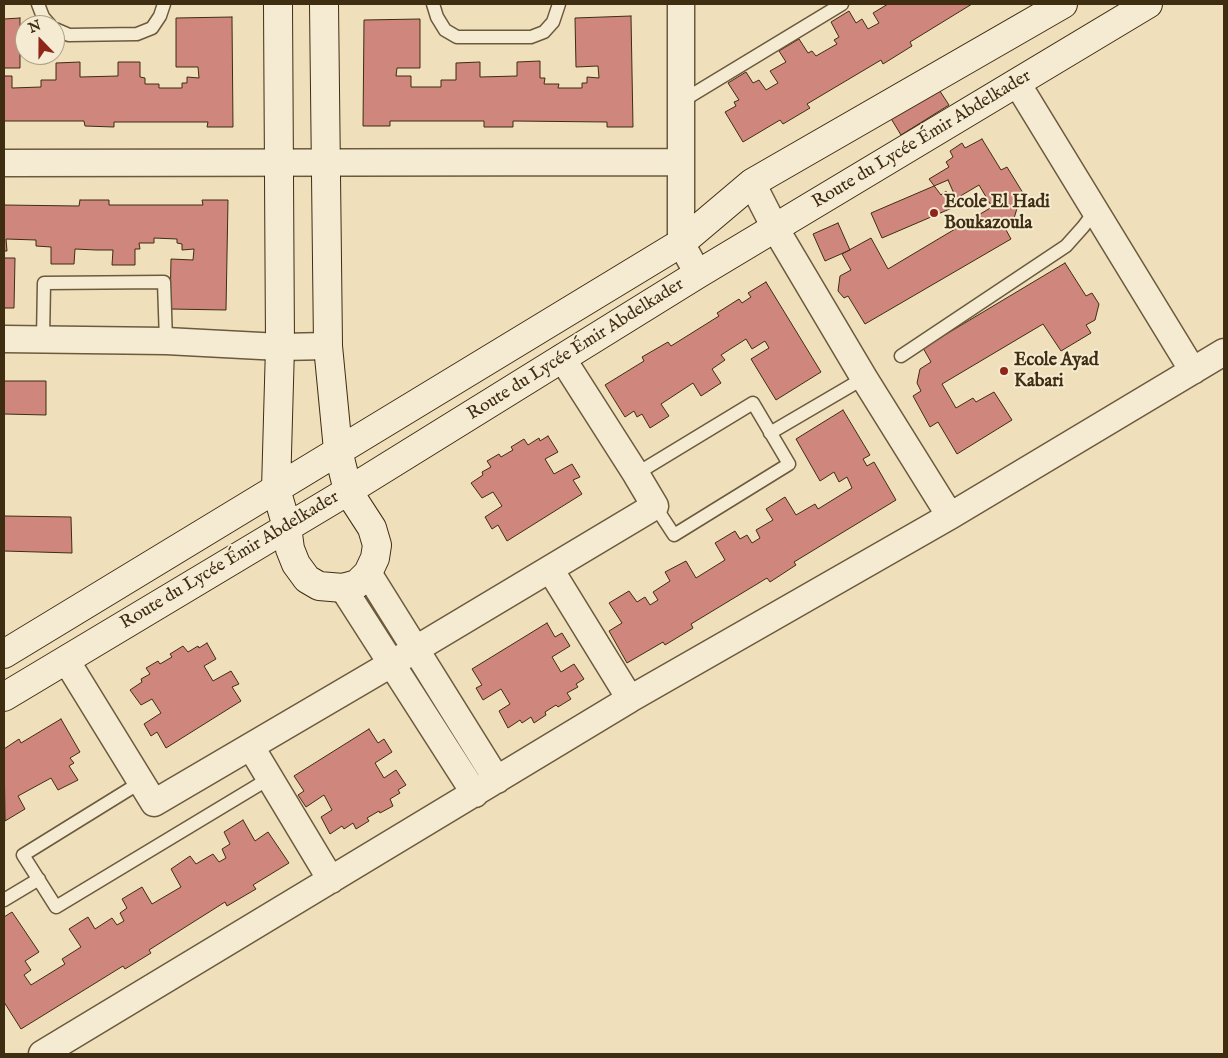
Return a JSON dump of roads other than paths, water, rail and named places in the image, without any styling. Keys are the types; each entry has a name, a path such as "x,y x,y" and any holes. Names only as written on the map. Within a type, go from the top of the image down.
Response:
{"street":[{"path":"278,4 280,347 276,489 288,527 290,549 296,564 307,579 319,586 343,588 357,584 368,573 375,558 376,545 372,528 348,491 338,450 328,346 324,4"},
{"path":"681,4 681,243 698,274"},
{"name":"Route du Lycée Émir Abdelkader","path":"4,654 681,243 752,183 1062,4"},
{"name":"Route du Lycée Émir Abdelkader","path":"4,697 348,491 698,274 1148,4"},
{"path":"1017,83 1193,371"},
{"path":"4,162 681,162"},
{"path":"752,183 775,228 864,378 950,516"},
{"path":"4,339 166,341 280,347 328,346"},
{"path":"42,1054 630,699 950,516 1224,352"},
{"path":"66,660 154,803 655,506 562,358"},
{"path":"550,569 630,699"},
{"path":"368,573 497,780"},
{"path":"343,588 474,794"},
{"path":"251,747 331,880"}],"lane":[{"path":"65,33 69,35 138,34 152,28 160,16 164,4"},
{"path":"433,4 437,17 445,30 456,37 531,37 544,32 553,22 559,4"},
{"path":"682,101 842,4"},
{"path":"901,356 1066,246 1095,211"},
{"path":"43,339 44,283 164,282 166,341"},
{"path":"770,433 864,378"},
{"path":"636,474 753,403 789,464 674,535 655,506"},
{"path":"141,782 24,855 56,907 270,778"},
{"path":"4,900 39,879"}],"place":[{"name":"Ecole El Hadi Boukazoula","path":"934,213"},
{"name":"Ecole Ayad Kabari","path":"1004,371"}]}
